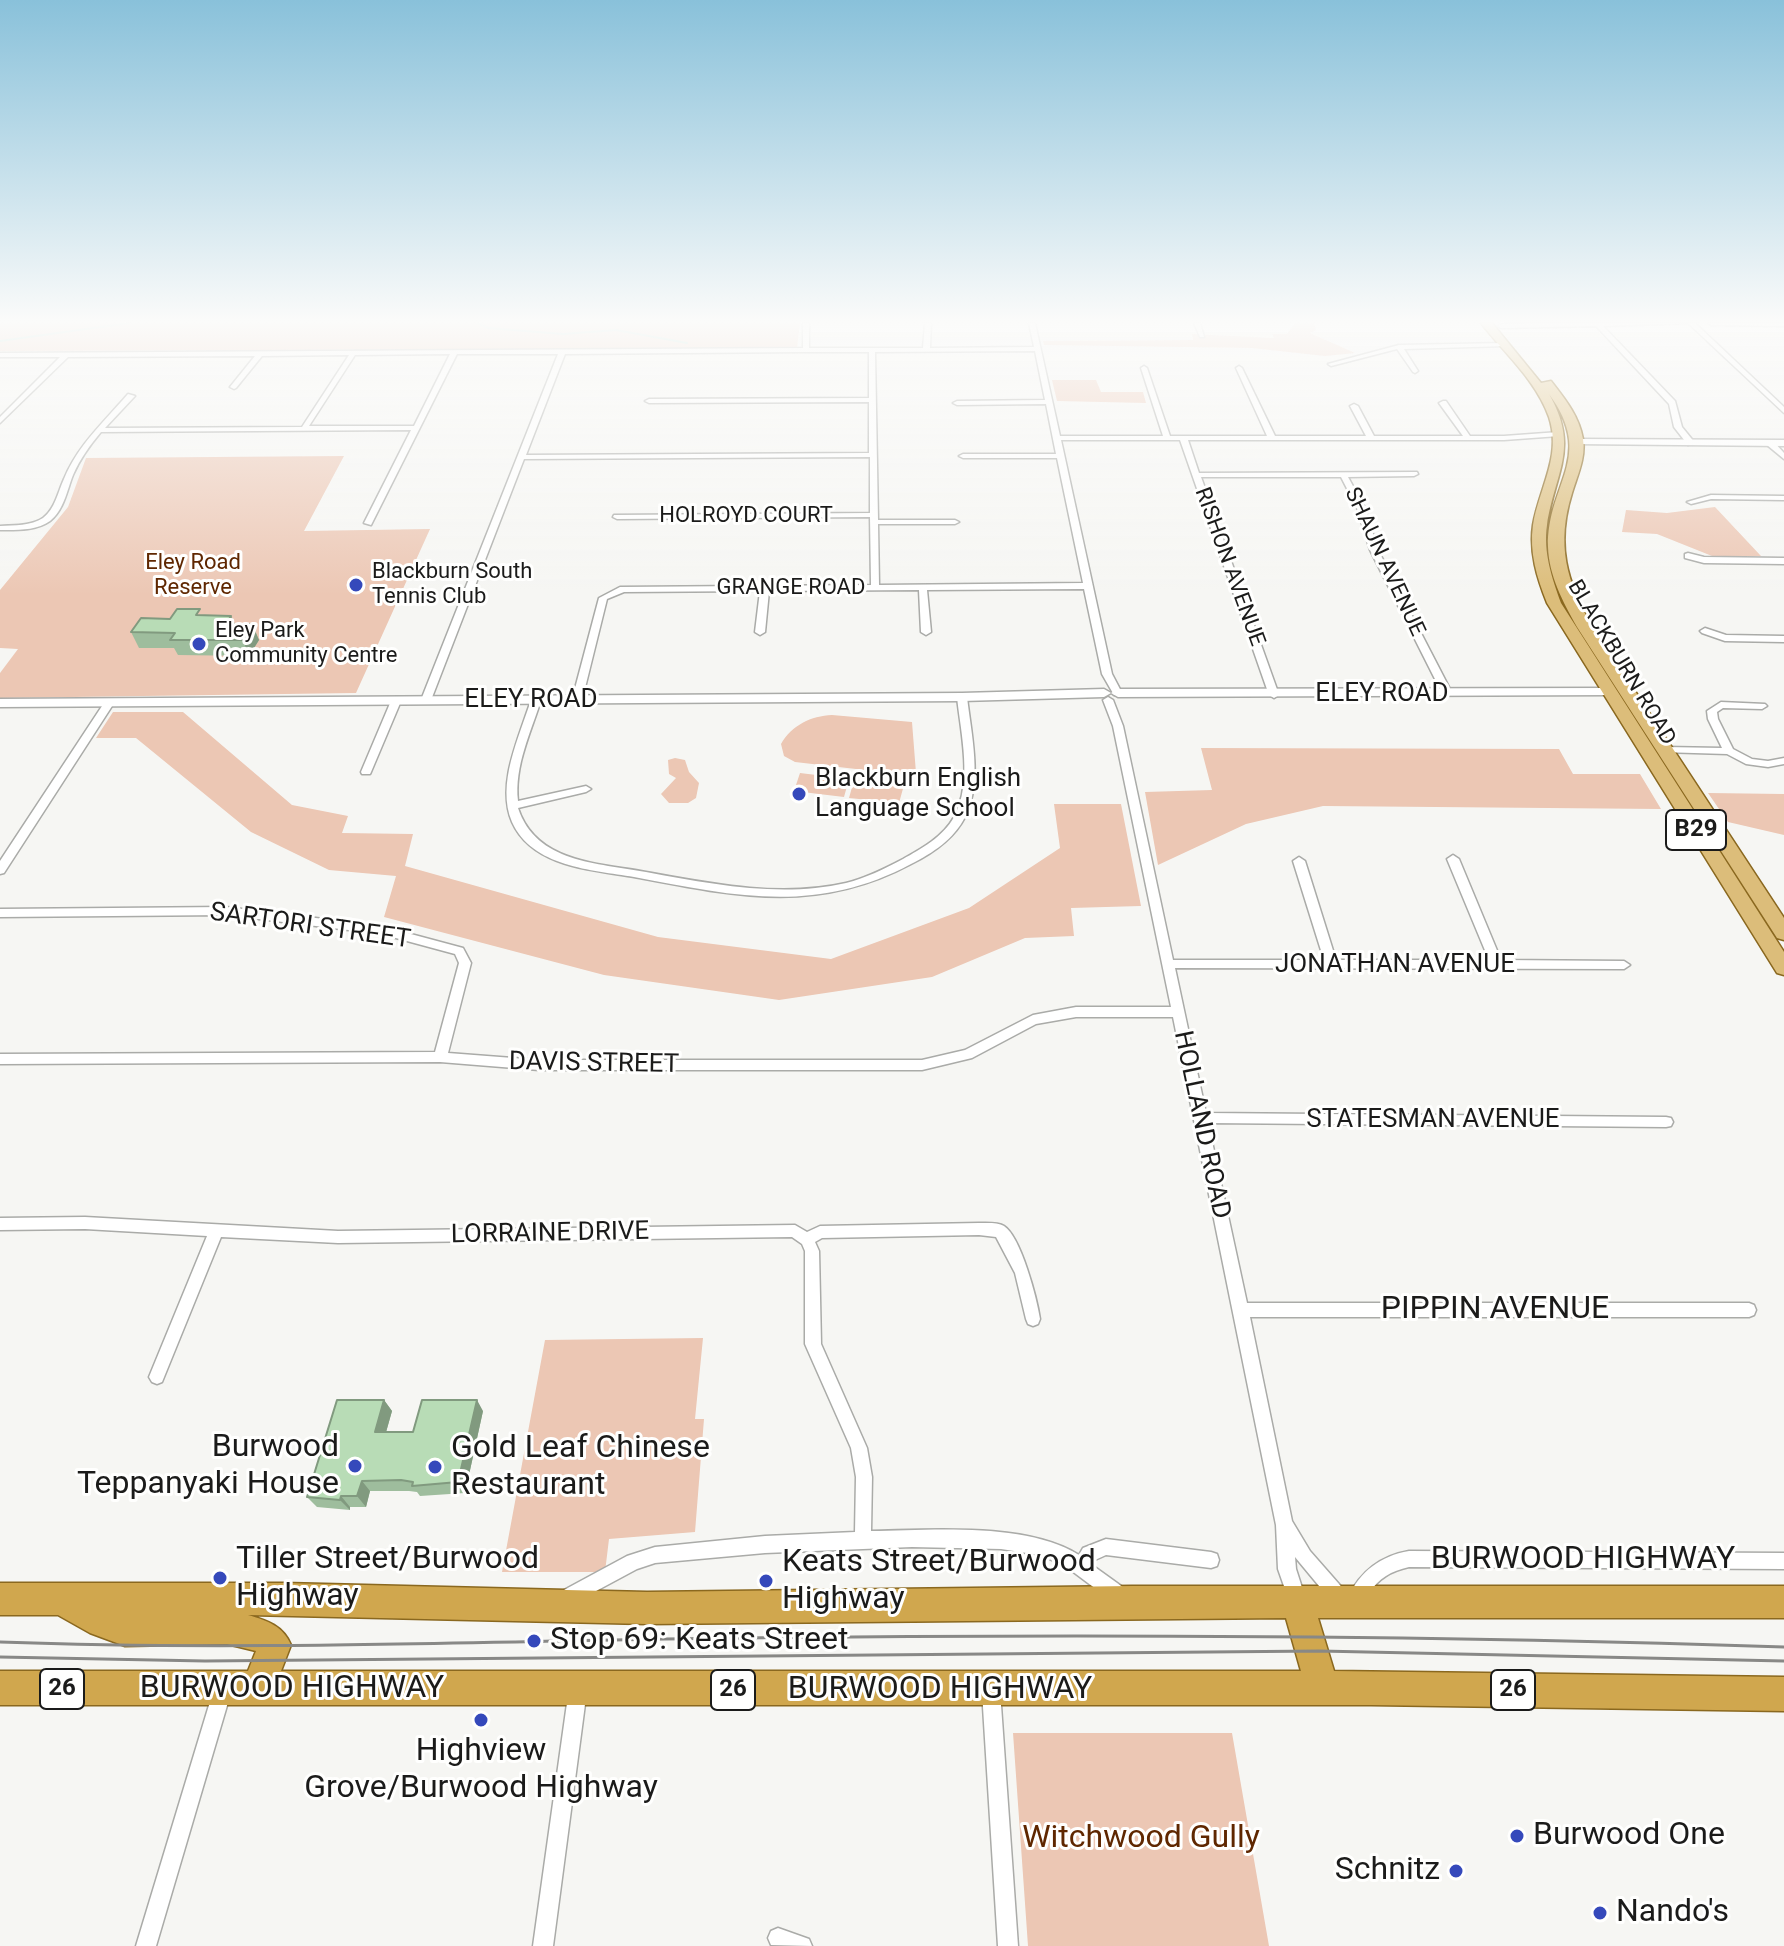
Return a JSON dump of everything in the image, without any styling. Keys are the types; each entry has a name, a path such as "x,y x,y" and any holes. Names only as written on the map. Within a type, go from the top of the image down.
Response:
{"highway":[{"name":"BURWOOD HIGHWAY","path":"0,1599 284,1599 764,1608 1132,1602 1784,1602"},
{"path":"59,1599 124,1630 237,1630 263,1634 275,1645 258,1688"},
{"path":"1298,1603 1323,1689"},
{"name":"BURWOOD HIGHWAY","path":"0,1688 1323,1689 1784,1694"}],"main road":[{"name":"BLACKBURN ROAD","path":"1555,414 1569,437"},
{"name":"BLACKBURN ROAD","path":"1564,414 1578,464 1556,531 1558,565 1578,615 1618,692 1784,968"},
{"name":"BLACKBURN ROAD","path":"1569,437 1561,451 1540,524 1542,569 1554,603 1618,692 1665,750 1784,933"},
{"path":"1553,487 1564,468 1569,437 1623,442 1784,443"},
{"name":"ELEY ROAD","path":"0,703 1618,692"}],"street":[{"path":"0,528 39,526 57,508 78,457 115,414"},
{"path":"304,429 314,414"},
{"path":"368,523 422,414"},
{"path":"426,700 538,414"},
{"path":"873,414 875,588"},
{"name":"HOLLAND ROAD","path":"1051,414 1241,1310 1284,1525 1287,1569 1298,1603"},
{"path":"1159,414 1167,438"},
{"path":"1261,414 1272,438"},
{"path":"1358,414 1371,438"},
{"path":"1451,414 1468,438"},
{"path":"1675,414 1678,427 1691,443"},
{"path":"101,430 415,428"},
{"path":"1056,438 1569,437"},
{"name":"RISHON AVENUE","path":"1183,438 1274,695"},
{"path":"1504,438 1542,441 1561,451"},
{"path":"1770,443 1784,457"},
{"path":"521,457 874,455"},
{"path":"963,456 1060,456"},
{"name":"SHAUN AVENUE","path":"1343,474 1361,508 1374,550 1447,693"},
{"path":"1196,475 1414,474"},
{"path":"1691,502 1711,497 1784,498"},
{"name":"HOLROYD COURT","path":"617,517 875,518 955,522"},
{"path":"1688,556 1704,560 1784,561"},
{"name":"GRANGE ROAD","path":"577,700 603,598 609,592 1087,586"},
{"path":"760,632 765,588"},
{"path":"923,588 926,632"},
{"path":"1705,631 1725,638 1784,639"},
{"path":"536,700 511,786 511,806 519,827 538,846 570,861 729,892 773,895 821,891 868,880 903,865 954,827 965,801 968,778 962,697"},
{"path":"366,772 396,701"},
{"path":"0,870 109,703"},
{"path":"1729,751 1712,711 1721,705 1762,706"},
{"path":"1665,750 1729,751 1750,762 1768,764 1784,761"},
{"path":"511,806 586,789"},
{"path":"1453,859 1497,965"},
{"path":"1299,861 1331,964"},
{"name":"SARTORI STREET","path":"0,913 226,911 381,930 459,951 465,963 440,1057"},
{"name":"JONATHAN AVENUE","path":"1167,964 1624,965"},
{"name":"DAVIS STREET","path":"0,1059 440,1057 539,1065 922,1065 968,1054 1033,1020 1076,1012 1177,1012"},
{"name":"STATESMAN AVENUE","path":"1199,1118 1666,1122"},
{"name":"LORRAINE DRIVE","path":"0,1224 85,1223 338,1237 795,1231 807,1240 820,1232 1000,1231 1018,1257 1029,1288 1033,1319"},
{"path":"157,1377 216,1232"},
{"path":"807,1240 812,1251 813,1344 859,1448 864,1477 863,1539"},
{"name":"PIPPIN AVENUE","path":"1241,1310 1749,1310"},
{"name":"HOLLAND ROAD","path":"1284,1525 1304,1557 1349,1603"},
{"name":"BURWOOD HIGHWAY","path":"545,1606 591,1587 649,1556 863,1539 1024,1543 1061,1554 1096,1582 1132,1602"},
{"path":"1081,1567 1089,1554 1106,1547 1211,1560"},
{"name":"BURWOOD HIGHWAY","path":"1349,1603 1374,1573 1386,1564 1409,1559 1784,1561"},
{"path":"146,1946 223,1688"},
{"path":"543,1946 578,1689"},
{"path":"991,1691 1008,1946"},
{"path":"778,1938 802,1946"}],"green space":[{"name":"Eley Road Reserve","path":"344,456 304,531 430,529 356,693 0,698 0,673 18,649 0,648 0,590 68,507 86,458"},
{"path":"1715,507 1761,556 1712,556 1657,534 1622,532 1626,510 1667,513"},
{"path":"113,712 183,712 292,805 348,816 342,833 413,834 405,866 658,937 831,959 969,908 1060,848 1054,804 1121,804 1141,906 1071,908 1074,936 1025,938 932,977 779,1000 604,975 384,917 396,876 329,870 251,832 136,738 96,738"},
{"path":"832,715 912,722 916,773 908,775 795,762 784,756 781,744 796,727 817,717"},
{"path":"1201,748 1559,749 1573,774 1640,774 1661,809 1323,806 1246,824 1158,865 1145,792 1212,790"},
{"path":"668,760 685,760 689,772 699,783 696,798 688,803 669,803 661,794 676,778 669,774"},
{"path":"800,773 849,779 844,797 794,791"},
{"path":"854,780 904,785 899,803 849,798"},
{"path":"1708,793 1784,794 1784,835 1728,822"},
{"path":"703,1338 695,1419 704,1419 695,1532 609,1539 605,1572 502,1572 545,1340"},
{"name":"Witchwood Gully","path":"1013,1733 1232,1733 1269,1946 1028,1946"}],"building":[{"path":"177,609 200,609 196,615 231,616 226,624 252,624 243,640 170,640 175,633 131,632 141,618 170,619"},
{"path":"337,1400 384,1400 375,1432 413,1432 422,1400 477,1400 458,1482 412,1486 413,1482 401,1480 362,1481 357,1496 341,1496 340,1500 307,1497"}],"tram line":[{"path":"0,1642 276,1645 1128,1636 1522,1640 1784,1647"},
{"path":"0,1657 205,1661 1320,1651 1784,1661"}],"place":[{"name":"Blackburn South Tennis Club","path":"356,585"},
{"name":"Eley Park Community Centre","path":"199,644"},
{"name":"Blackburn English Language School","path":"799,794"},
{"name":"Burwood Teppanyaki House","path":"355,1466"},
{"name":"Gold Leaf Chinese Restaurant","path":"435,1467"},
{"name":"Tiller Street/Burwood Highway","path":"220,1578"},
{"name":"Keats Street/Burwood Highway","path":"766,1581"},
{"name":"Stop 69: Keats Street","path":"534,1641"},
{"name":"Highview Grove/Burwood Highway","path":"481,1720"},
{"name":"Burwood One","path":"1517,1836"},
{"name":"Schnitz","path":"1456,1871"},
{"name":"Nando's","path":"1600,1913"}]}
